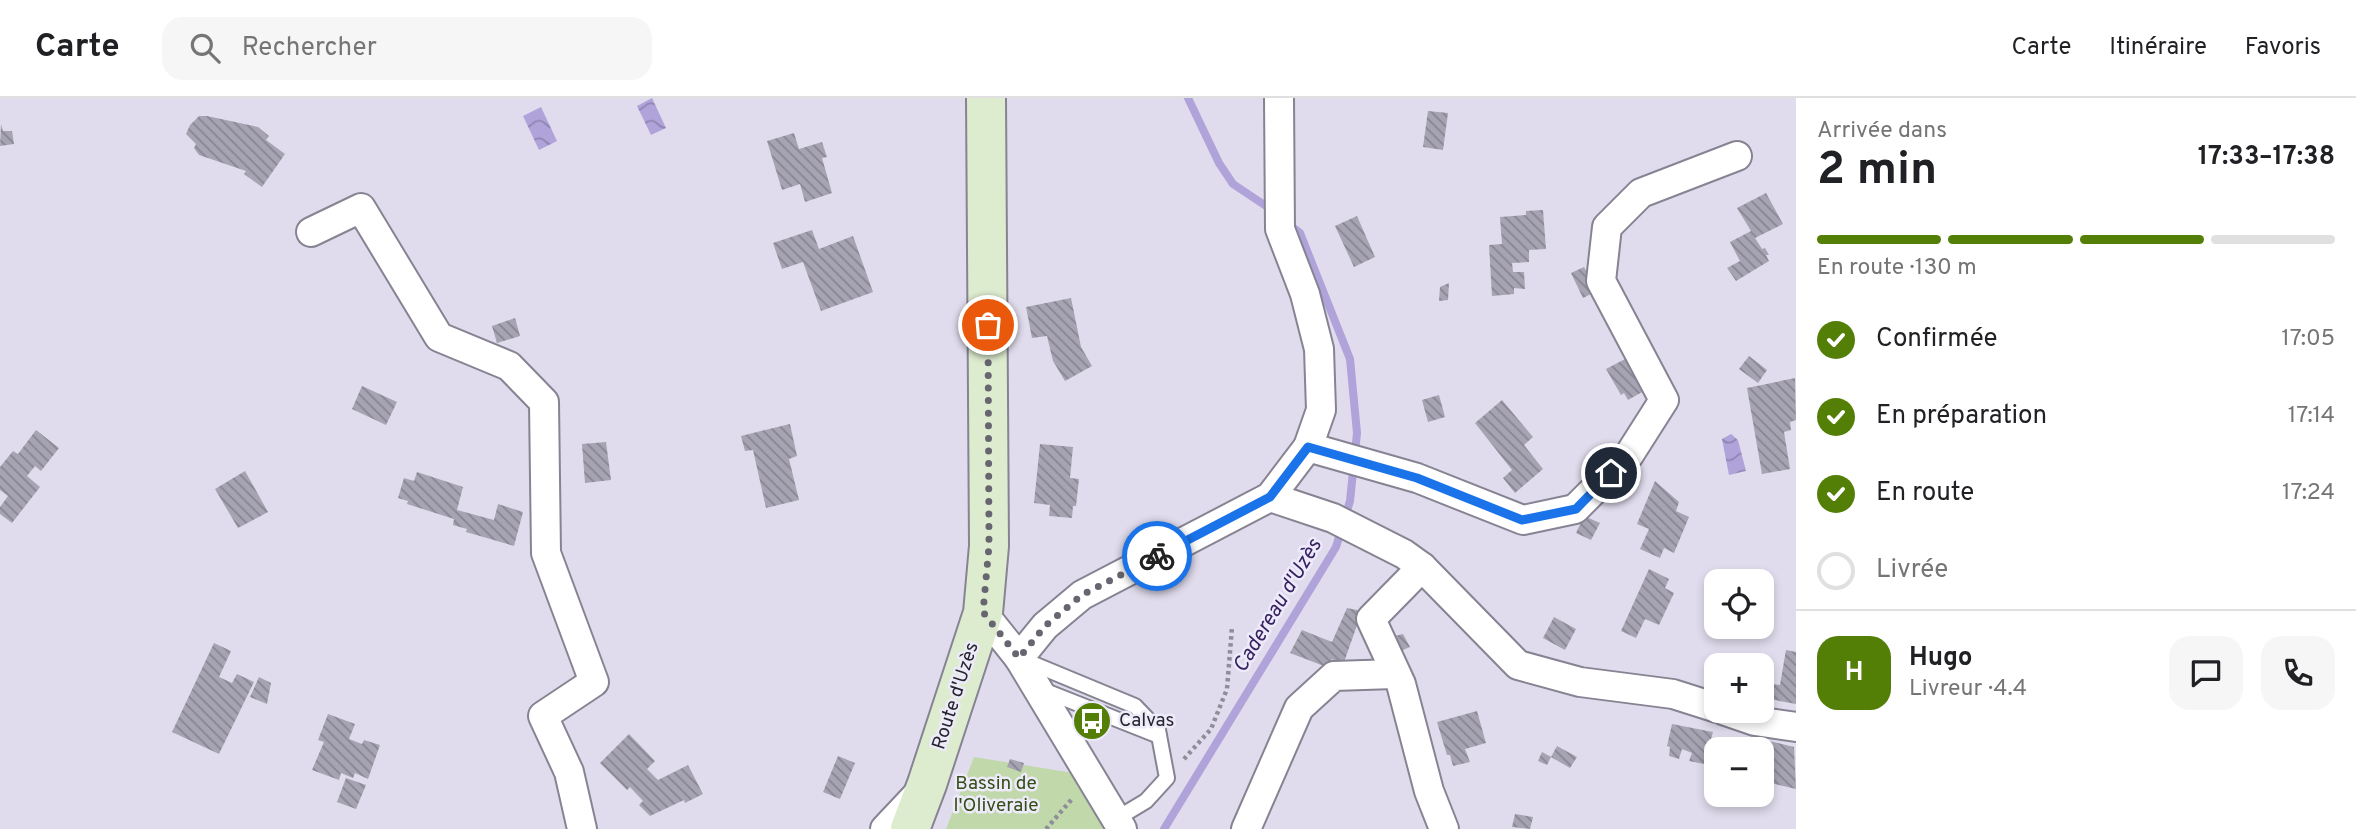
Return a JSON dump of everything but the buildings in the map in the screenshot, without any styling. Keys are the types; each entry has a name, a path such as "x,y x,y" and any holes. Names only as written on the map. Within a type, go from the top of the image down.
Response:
{"main road":[{"name":"Route d'Uzès","path":"910,829 983,612 989,546 986,98"}],"street":[{"path":"1019,658 1045,626 1082,595 1270,497 1308,447 1321,410 1319,349 1280,216 1279,98"},
{"path":"1308,447 1417,478 1522,520 1576,509 1629,455 1664,400 1601,281 1608,227 1641,193 1737,156"},
{"path":"310,232 361,208 439,337 509,366 544,402 547,553 594,682 543,716 569,772 582,829"},
{"path":"1270,497 1342,523 1404,554 1422,567 1518,665 1580,682 1674,694 1704,704"},
{"path":"1422,567 1371,619 1394,674 1401,684 1429,791 1444,829"},
{"path":"983,612 1019,658 1119,824"},
{"path":"1245,829 1299,708 1334,676 1394,674"},
{"path":"1769,723 1796,727"},
{"path":"885,829 927,784"}],"lane":[{"path":"1019,658 1135,706 1158,730 1167,778 1119,824"},
{"path":"1038,688 1159,736"}],"path":[{"path":"1167,778 1211,729 1227,689 1232,627"},
{"path":"1048,828 1091,777"}],"green space":[{"name":"Bassin de l'Oliveraie","path":"974,757 1080,774 1112,829 946,829"}],"water":[{"path":"652,98 666,128 651,135 637,106"},
{"path":"541,107 557,141 539,150 523,116"},
{"path":"1731,434 1738,440 1746,471 1729,475 1722,439"}],"waterway":[{"name":"Cadereau d'Uzès","path":"1188,98 1219,163 1233,184 1272,210"},
{"name":"Cadereau d'Uzès","path":"1164,829 1336,547 1350,501 1357,433 1350,359 1300,233 1287,223"}],"way so far":[{"path":"988,325 989,546 983,612 1019,658 1045,626 1082,595 1157,556"}],"place":[{"name":"Calvas","path":"1092,721"}],"route":[{"path":"1157,556 1270,497 1308,447 1417,478 1522,520 1576,509 1611,473"}]}
